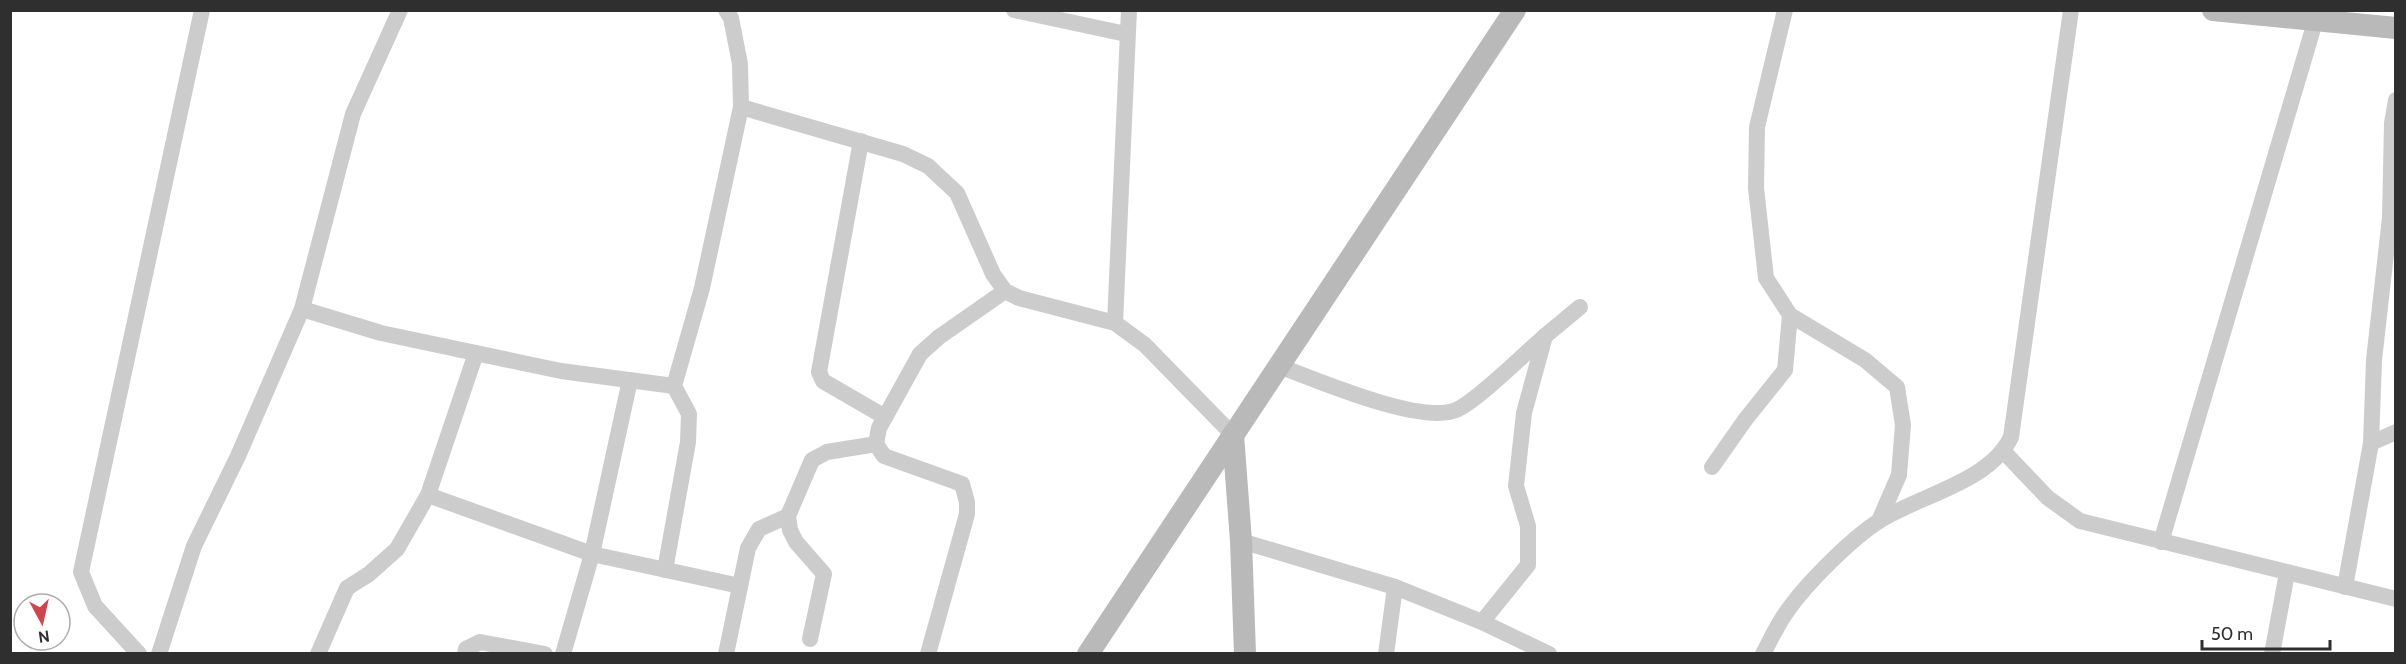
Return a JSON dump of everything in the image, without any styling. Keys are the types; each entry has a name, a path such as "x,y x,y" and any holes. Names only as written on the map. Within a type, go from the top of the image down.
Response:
{"street":[{"path":"139,654 95,606 81,572 202,10"},
{"path":"159,654 194,546 238,456 302,309 353,114 400,10"},
{"path":"665,570 688,442 689,414 674,386 702,288 741,107 740,64 731,18 726,10"},
{"path":"1014,10 1126,34"},
{"path":"1115,323 1126,34 1129,10"},
{"path":"1088,654 1515,10"},
{"path":"1785,10 1756,127 1756,188 1766,278 1790,315 1865,360 1897,387 1903,425 1899,475 1879,521"},
{"path":"1763,654 1788,610 1852,543 1879,521 1984,468 2004,452 2011,436 2071,10"},
{"path":"2213,10 2285,14 2315,22 2396,27"},
{"path":"2161,542 2315,22"},
{"path":"2346,587 2371,443 2374,360 2390,218 2392,123 2396,100"},
{"path":"741,107 903,154 928,166 957,193 993,274 1005,291 1019,298 1115,323 1145,345 1233,435 1242,541 1245,654"},
{"path":"861,141 819,372 823,381 885,417"},
{"path":"928,654 967,514 967,502 962,484 884,456 876,444 879,428 920,354 939,337 1005,291"},
{"path":"1279,366 1355,394 1431,414 1456,410 1580,307"},
{"path":"302,309 381,333 561,371 674,386"},
{"path":"1712,467 1745,420 1785,370 1790,315"},
{"path":"1482,622 1528,565 1528,526 1516,486 1524,413 1545,336"},
{"path":"318,654 347,588 369,574 397,549 428,495 476,353"},
{"path":"563,654 592,554 630,380"},
{"path":"2371,443 2396,432"},
{"path":"810,639 824,574 796,542 790,530 788,516 812,460 827,452 876,444"},
{"path":"2004,452 2048,498 2080,521 2396,599"},
{"path":"428,495 592,554 740,586"},
{"path":"726,654 748,548 759,529 788,516"},
{"path":"1242,541 1395,587 1482,622 1550,654"},
{"path":"2271,654 2287,573"},
{"path":"1386,654 1395,587"},
{"path":"465,654 466,649 480,642 545,654"}]}
